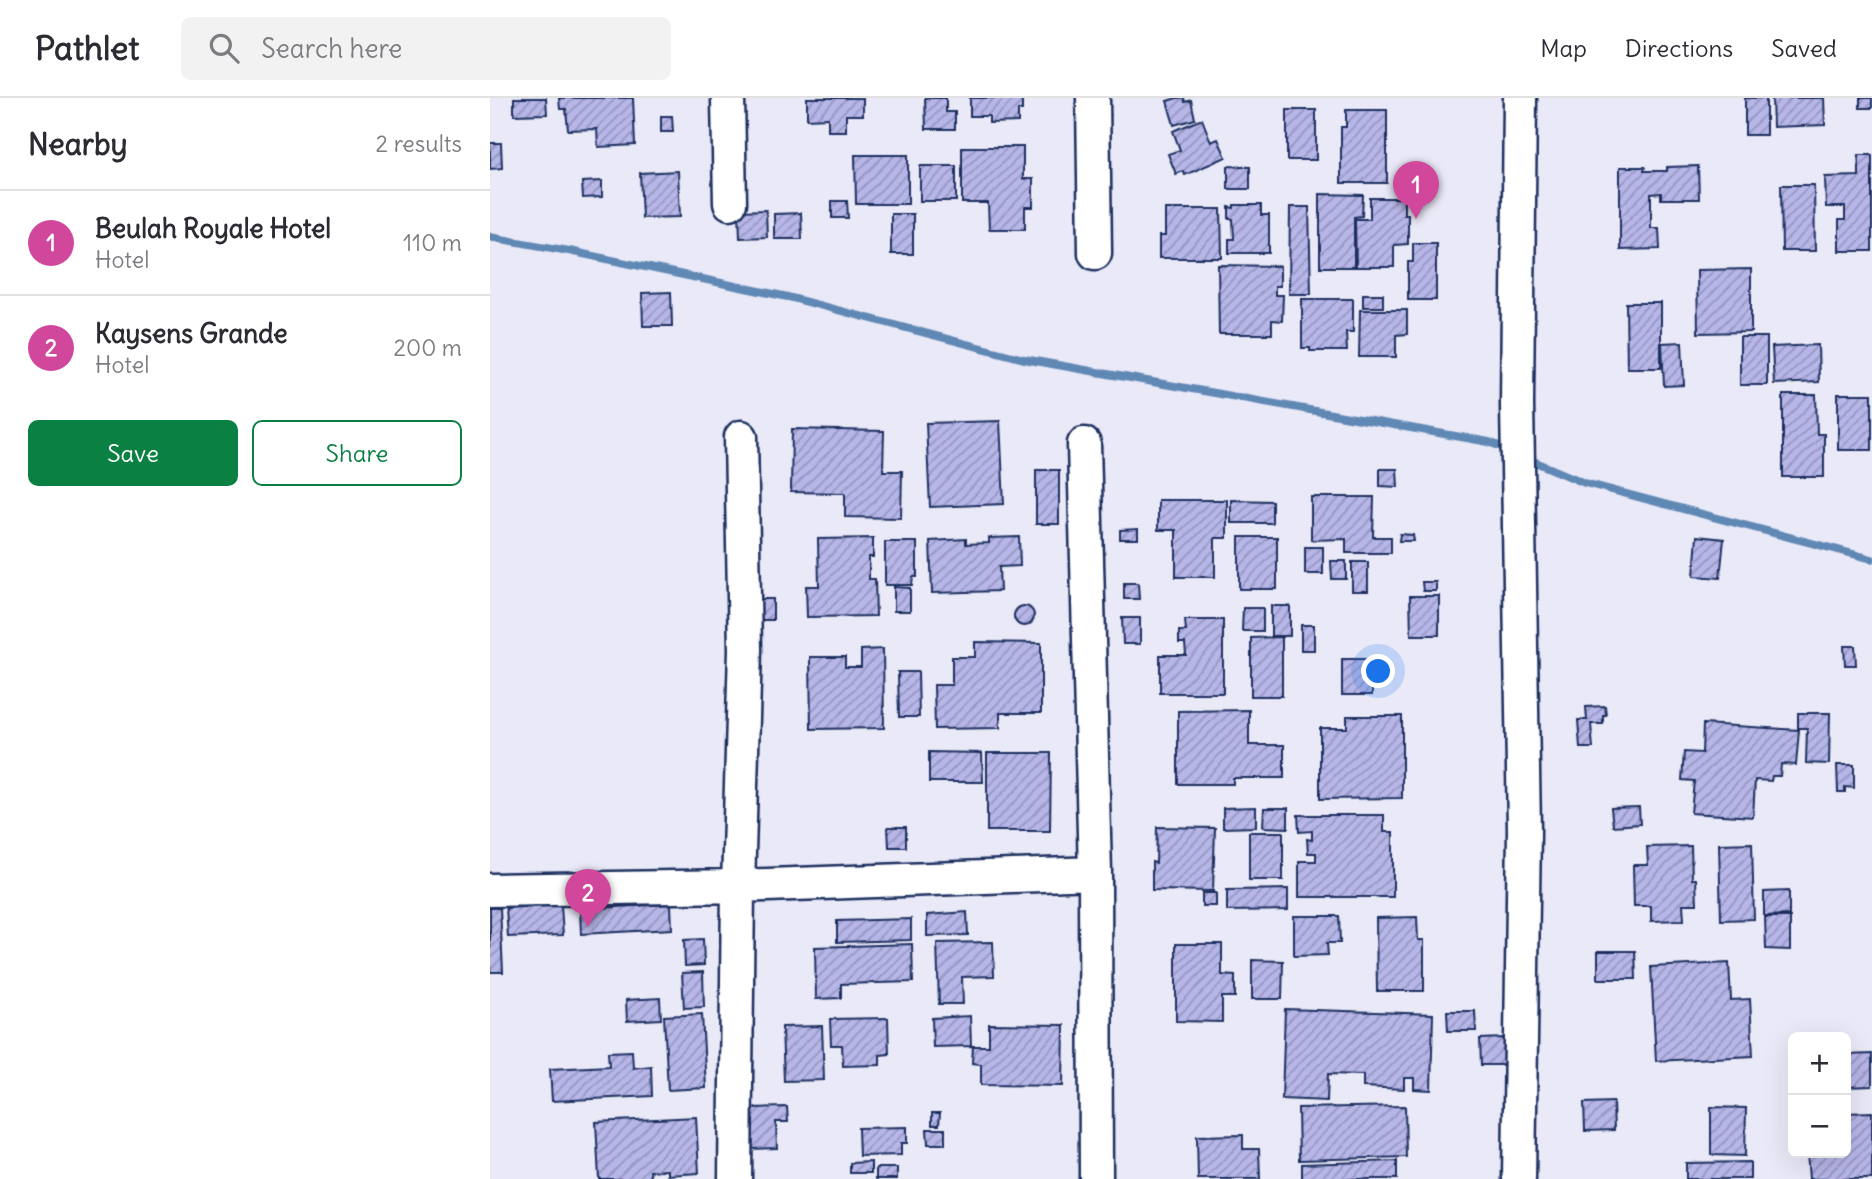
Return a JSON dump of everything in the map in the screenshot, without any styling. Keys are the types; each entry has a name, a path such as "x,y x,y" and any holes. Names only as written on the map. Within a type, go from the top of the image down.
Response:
{"street":[{"path":"728,98 730,203"},
{"path":"1093,98 1095,253"},
{"path":"1519,1179 1524,830 1517,404 1520,98"},
{"path":"735,1179 738,886 745,650 741,437"},
{"path":"1084,444 1095,873 1096,1179"},
{"path":"490,890 738,886 1095,873"}],"building":[{"path":"514,98 546,98 547,114 514,115"},
{"path":"559,98 633,98 635,145 598,147 597,129 568,130 566,109 560,109"},
{"path":"807,98 863,98 863,115 846,115 846,131 828,131 828,118 807,119"},
{"path":"925,98 946,98 946,112 955,112 955,129 926,129"},
{"path":"970,98 1022,98 1018,122 989,123 989,116 970,116"},
{"path":"1184,98 1185,102 1191,100 1195,119 1174,125 1167,101"},
{"path":"1745,98 1766,98 1766,135 1745,135"},
{"path":"1772,98 1824,98 1825,125 1773,127"},
{"path":"1860,98 1872,98 1872,108 1860,108"},
{"path":"1287,110 1316,110 1316,160 1287,160"},
{"path":"1346,110 1387,110 1387,183 1341,183 1341,127 1346,127"},
{"path":"661,116 672,116 673,132 661,132"},
{"path":"1202,119 1211,142 1218,139 1226,157 1185,175 1183,171 1176,174 1168,154 1180,150 1173,131"},
{"path":"490,143 501,143 502,168 490,169"},
{"path":"962,147 1023,147 1023,179 1033,179 1033,207 1025,207 1025,229 989,229 988,203 962,203"},
{"path":"855,155 908,155 908,204 856,204"},
{"path":"1859,155 1872,155 1872,251 1839,251 1839,220 1845,220 1845,207 1826,207 1825,177 1859,176"},
{"path":"920,166 956,166 956,201 920,201"},
{"path":"1228,166 1250,167 1250,189 1228,189"},
{"path":"1698,166 1699,199 1661,199 1661,193 1651,194 1651,228 1659,228 1660,249 1620,250 1620,167 1645,167 1644,171 1667,171 1667,167"},
{"path":"678,171 680,217 642,218 640,173"},
{"path":"602,181 602,197 583,198 582,182"},
{"path":"1781,185 1814,185 1815,251 1782,251"},
{"path":"1320,194 1363,195 1362,216 1354,217 1354,267 1320,267"},
{"path":"1370,198 1404,198 1404,214 1408,214 1408,244 1394,245 1394,267 1356,267 1355,219 1370,219"},
{"path":"832,201 847,201 848,218 832,218"},
{"path":"1234,205 1261,205 1261,215 1269,215 1269,253 1229,253 1229,239 1234,239 1229,207 1234,208"},
{"path":"1290,207 1309,207 1311,294 1289,294"},
{"path":"1165,209 1221,209 1222,258 1159,258 1159,236 1165,236"},
{"path":"766,210 767,237 740,238 739,211"},
{"path":"801,213 802,239 774,239 774,214"},
{"path":"891,214 913,214 913,254 891,254"},
{"path":"1413,243 1436,243 1436,300 1408,300 1408,262 1413,262"},
{"path":"1218,265 1280,266 1280,286 1275,286 1275,295 1283,295 1282,321 1272,320 1272,334 1219,334"},
{"path":"1751,269 1751,332 1698,333 1697,270"},
{"path":"671,292 672,326 643,326 642,293"},
{"path":"1363,294 1383,294 1383,307 1363,307"},
{"path":"1302,299 1353,299 1353,332 1346,332 1347,351 1310,351 1310,348 1302,348"},
{"path":"1626,303 1661,303 1661,368 1627,368"},
{"path":"1360,310 1407,310 1407,334 1396,335 1396,357 1359,357"},
{"path":"1740,337 1767,337 1767,385 1740,385"},
{"path":"1682,342 1684,385 1664,386 1662,343"},
{"path":"1818,345 1819,382 1774,384 1772,347"},
{"path":"1838,394 1872,394 1872,450 1838,450"},
{"path":"1783,395 1816,395 1817,434 1824,434 1824,477 1783,477"},
{"path":"1000,421 1004,504 930,507 926,423"},
{"path":"792,429 884,431 883,471 902,471 901,518 845,517 845,493 791,492"},
{"path":"1380,469 1397,469 1398,487 1380,486"},
{"path":"1036,470 1059,470 1059,524 1036,524"},
{"path":"1311,497 1374,497 1373,537 1391,537 1391,553 1346,553 1346,539 1311,540"},
{"path":"1158,500 1227,500 1227,538 1215,538 1215,577 1176,577 1176,530 1158,530"},
{"path":"1231,500 1272,501 1272,523 1231,523"},
{"path":"1138,529 1138,539 1120,539 1120,530"},
{"path":"1400,534 1413,535 1414,541 1399,541"},
{"path":"1697,536 1724,539 1720,578 1694,576"},
{"path":"1019,537 1020,566 999,567 1000,591 932,593 930,541 966,539 966,544 989,543 989,538"},
{"path":"1239,537 1277,537 1277,589 1239,589"},
{"path":"873,538 873,557 869,557 869,579 875,579 876,616 807,617 806,586 819,586 818,539"},
{"path":"885,542 917,542 917,577 913,577 912,585 885,585"},
{"path":"1305,547 1323,547 1323,574 1305,574"},
{"path":"1331,561 1346,561 1346,579 1332,579"},
{"path":"1352,562 1368,562 1368,591 1352,591"},
{"path":"1422,582 1436,582 1436,591 1423,591"},
{"path":"1124,583 1138,583 1139,599 1124,599"},
{"path":"894,587 910,588 910,611 894,611"},
{"path":"1410,596 1439,596 1439,635 1411,635"},
{"path":"759,599 773,599 773,620 759,620"},
{"path":"1020,606 1028,606 1034,616 1028,626 1020,626 1014,620 1014,612"},
{"path":"1271,606 1290,606 1290,636 1271,636"},
{"path":"1243,608 1263,608 1263,631 1242,631"},
{"path":"1122,618 1140,618 1140,644 1123,644"},
{"path":"1185,620 1223,620 1223,693 1160,693 1160,655 1186,655 1185,643 1179,643 1179,631 1186,631"},
{"path":"1301,625 1314,625 1314,650 1301,650"},
{"path":"1282,637 1282,696 1251,696 1251,638"},
{"path":"975,642 1041,643 1041,713 1000,713 1000,728 935,729 934,685 952,685 952,657 975,657"},
{"path":"1844,646 1855,646 1856,665 1845,665"},
{"path":"883,649 884,728 811,729 810,657 845,657 845,667 861,667 861,650"},
{"path":"1342,659 1372,659 1372,695 1342,695"},
{"path":"898,672 918,672 919,717 899,717"},
{"path":"1605,706 1603,724 1591,724 1593,748 1580,748 1578,720 1587,720 1586,707"},
{"path":"1249,710 1249,745 1284,745 1284,778 1233,778 1233,784 1178,784 1178,711"},
{"path":"1798,713 1830,713 1829,764 1806,763 1807,728 1798,728"},
{"path":"1347,716 1402,716 1402,798 1320,799 1320,728 1347,728"},
{"path":"1703,724 1799,730 1796,765 1781,764 1780,776 1772,776 1771,781 1755,780 1753,817 1691,813 1694,781 1682,780 1684,752 1702,753"},
{"path":"929,752 982,753 983,782 929,782"},
{"path":"987,753 1051,753 1050,831 987,831"},
{"path":"1837,765 1854,765 1854,788 1845,787 1845,792 1838,792"},
{"path":"1256,807 1256,827 1223,828 1223,808"},
{"path":"1639,807 1640,824 1613,826 1611,808"},
{"path":"1264,808 1288,808 1288,828 1263,827"},
{"path":"1298,815 1384,815 1384,832 1393,832 1393,897 1299,897 1299,861 1316,861 1316,853 1308,853 1307,839 1312,840 1312,831 1299,832"},
{"path":"888,827 906,827 906,847 889,847"},
{"path":"1157,827 1215,828 1213,891 1152,890 1152,862 1156,863"},
{"path":"1249,832 1283,832 1283,880 1249,880"},
{"path":"1752,843 1754,919 1721,920 1719,844"},
{"path":"1691,846 1692,879 1696,879 1697,904 1683,904 1684,920 1651,921 1651,906 1634,906 1633,865 1648,865 1647,847"},
{"path":"1288,889 1288,910 1227,911 1227,890"},
{"path":"1789,891 1789,915 1764,916 1764,892"},
{"path":"1202,893 1216,893 1216,906 1202,906"},
{"path":"671,904 672,929 581,934 580,909"},
{"path":"561,905 563,935 508,937 506,908"},
{"path":"490,908 500,908 503,972 490,972"},
{"path":"967,912 968,935 927,936 927,915"},
{"path":"1294,916 1339,916 1340,943 1327,943 1328,955 1294,956"},
{"path":"1417,917 1418,940 1424,940 1424,991 1377,991 1376,918"},
{"path":"1765,917 1790,917 1790,950 1766,949"},
{"path":"911,919 911,940 837,942 837,921"},
{"path":"703,939 704,965 685,966 684,940"},
{"path":"993,942 994,976 962,977 963,1004 939,1004 937,943"},
{"path":"912,944 913,982 841,984 841,998 816,999 815,947"},
{"path":"1176,944 1222,944 1222,975 1235,976 1235,997 1222,997 1222,1022 1176,1021"},
{"path":"1598,951 1635,951 1636,979 1598,979"},
{"path":"1252,960 1283,961 1282,999 1252,999"},
{"path":"1729,963 1731,1000 1750,999 1753,1056 1656,1061 1651,967"},
{"path":"703,972 704,1007 684,1008 682,973"},
{"path":"660,998 661,1019 627,1021 626,1000"},
{"path":"1285,1009 1433,1014 1431,1090 1414,1089 1414,1078 1404,1078 1404,1089 1363,1087 1363,1075 1328,1074 1327,1101 1282,1099"},
{"path":"1447,1011 1475,1011 1476,1031 1448,1031"},
{"path":"702,1014 706,1088 668,1090 664,1016"},
{"path":"970,1016 971,1046 933,1047 932,1018"},
{"path":"888,1018 889,1054 880,1055 880,1065 843,1066 842,1045 831,1045 830,1019"},
{"path":"989,1024 1064,1025 1063,1086 981,1085 981,1064 972,1063 973,1046 989,1046"},
{"path":"822,1026 824,1080 784,1081 782,1027"},
{"path":"1504,1038 1505,1065 1481,1065 1480,1039"},
{"path":"632,1051 633,1068 651,1066 652,1096 552,1101 550,1069 609,1066 608,1052"},
{"path":"1872,1054 1872,1086 1851,1087 1851,1055"},
{"path":"1613,1102 1614,1130 1585,1131 1584,1103"},
{"path":"1405,1106 1406,1157 1299,1160 1298,1108"},
{"path":"787,1107 788,1122 776,1122 777,1148 749,1149 748,1108"},
{"path":"1711,1107 1746,1108 1745,1156 1711,1155"},
{"path":"1872,1112 1872,1179 1809,1179 1807,1158 1851,1158 1851,1113"},
{"path":"932,1113 940,1113 939,1125 932,1125"},
{"path":"696,1117 699,1173 668,1175 668,1170 650,1171 651,1179 599,1179 596,1122"},
{"path":"907,1127 907,1143 901,1143 901,1155 859,1156 858,1128"},
{"path":"927,1129 945,1129 945,1144 928,1144"},
{"path":"1243,1135 1243,1149 1259,1149 1260,1179 1198,1179 1197,1136"},
{"path":"1397,1161 1397,1179 1302,1179 1302,1164"},
{"path":"871,1162 871,1173 850,1173 850,1163"},
{"path":"1750,1162 1750,1179 1686,1179 1686,1163"},
{"path":"876,1168 897,1168 897,1179 876,1179"}],"waterway":[{"path":"490,237 788,297 1024,359 1489,442 1511,451"},
{"path":"1526,458 1585,483 1872,559"}],"place":[{"name":"Beulah Royale Hotel","path":"1416,219"},
{"name":"Kaysens Grande","path":"588,927"}]}
